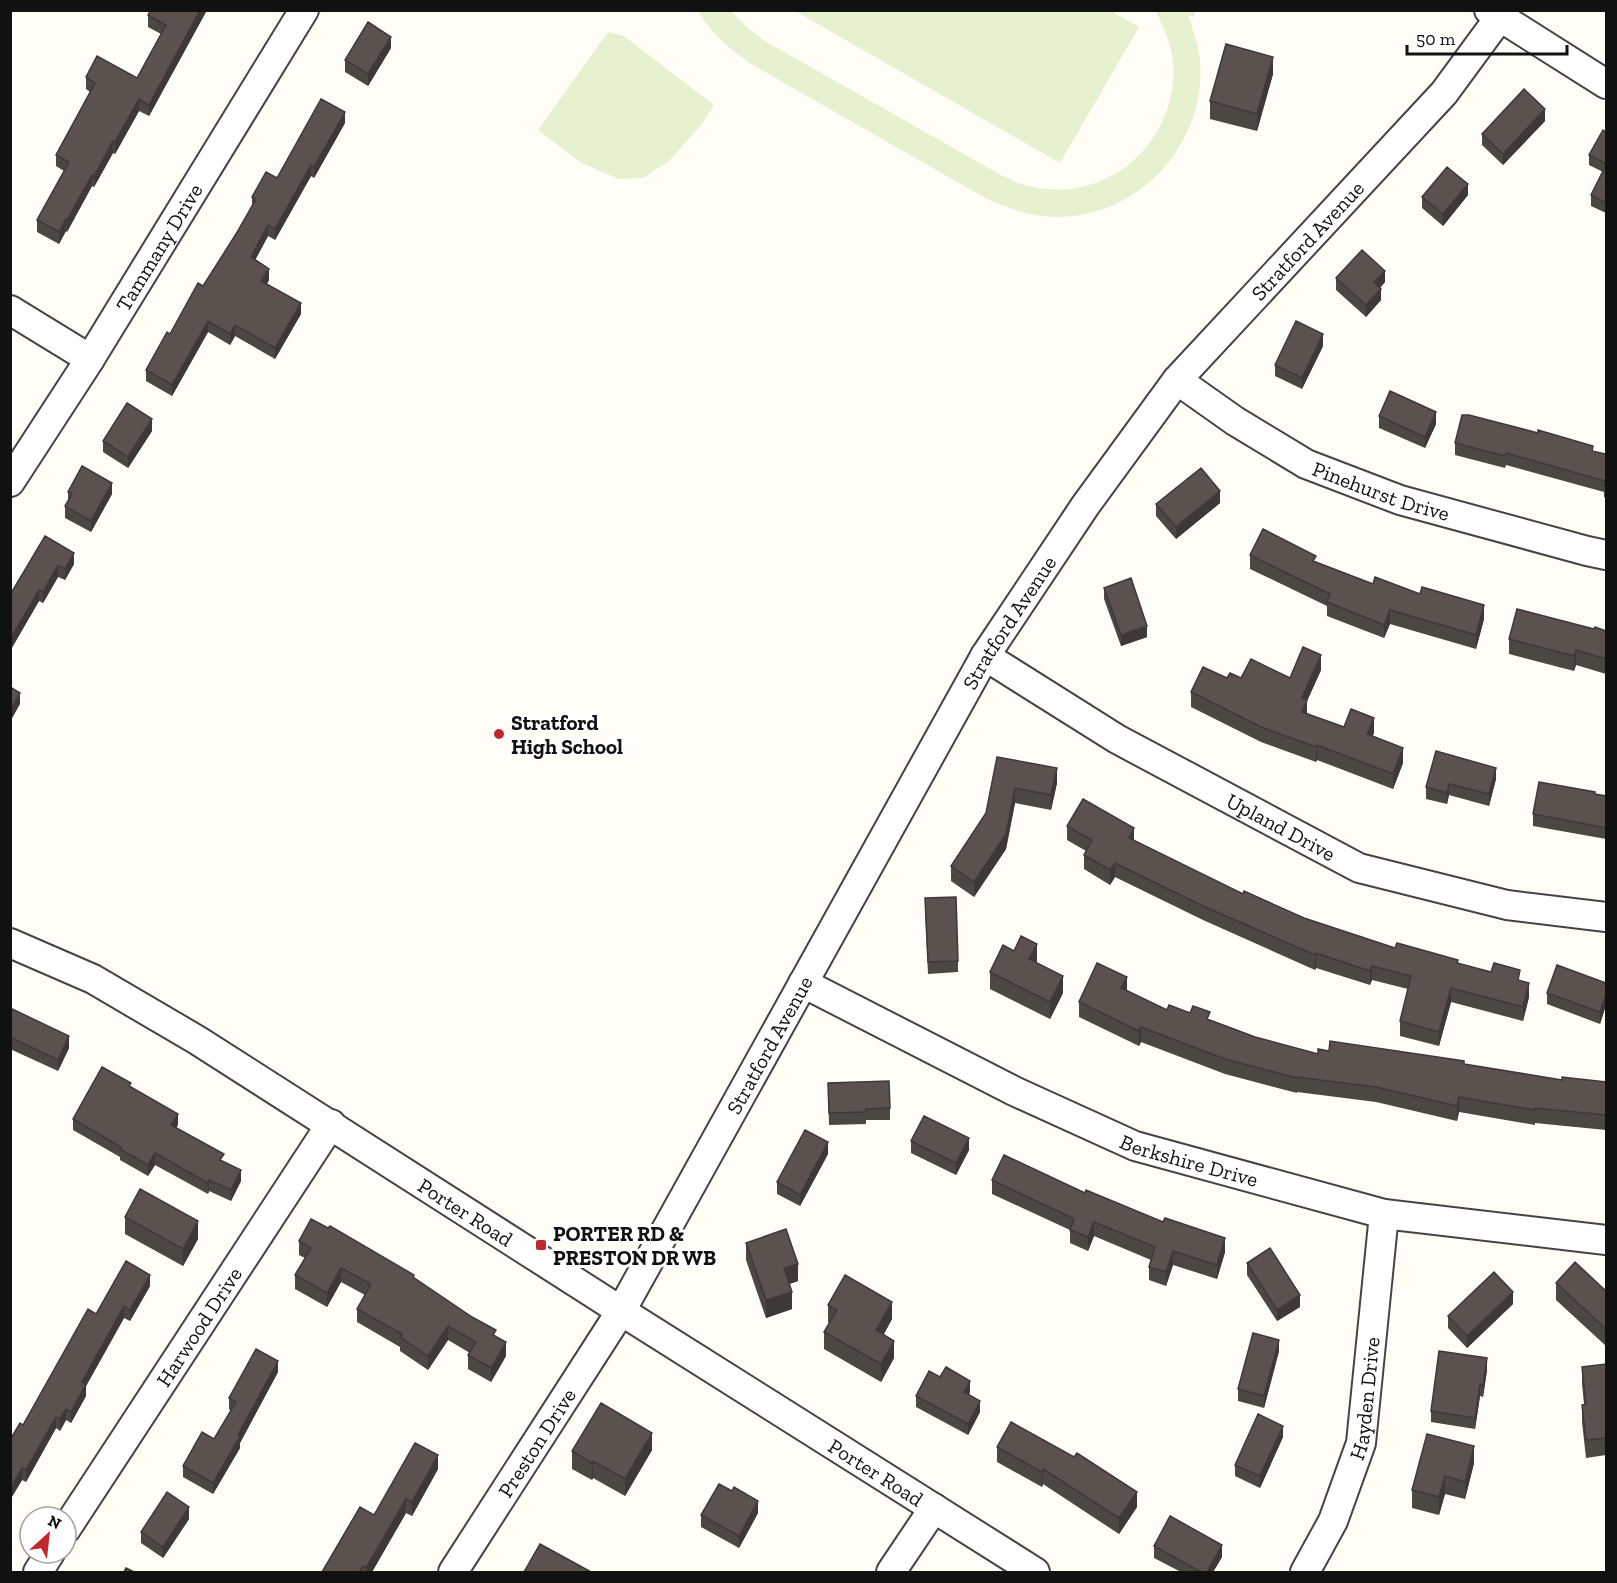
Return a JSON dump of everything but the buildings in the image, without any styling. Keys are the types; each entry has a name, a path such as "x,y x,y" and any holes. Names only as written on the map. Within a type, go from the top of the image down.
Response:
{"street":[{"name":"Tammany Drive","path":"10,482 90,359 304,10"},
{"path":"1498,13 1606,84"},
{"name":"Stratford Avenue","path":"621,1311 985,656 1085,506 1177,380 1444,93 1498,13"},
{"path":"10,309 90,359"},
{"name":"Pinehurst Drive","path":"1177,380 1235,421 1306,464 1400,500 1606,555"},
{"name":"Upland Drive","path":"985,656 1117,739 1359,867 1507,904 1606,917"},
{"name":"Porter Road","path":"10,943 93,979 197,1040 1035,1572"},
{"name":"Berkshire Drive","path":"803,983 1014,1091 1135,1146 1384,1214 1606,1240"},
{"name":"Harwood Drive","path":"78,1511 331,1124"},
{"name":"Hayden Drive","path":"1305,1572 1333,1521 1361,1443 1384,1214"},
{"name":"Preston Drive","path":"453,1572 621,1311"},
{"path":"891,1572 933,1508"}],"green space":[{"path":"1109,10 1139,27 1060,163 795,11"},
{"path":"698,11 731,11 765,41 999,174 1033,187 1061,189 1088,185 1113,175 1134,160 1152,140 1164,117 1172,90 1173,62 1167,36 1155,11 1197,11 1193,17 1188,15 1200,59 1200,87 1194,115 1183,140 1168,163 1149,183 1101,210 1073,216 1050,217 1006,207 985,198 751,64 709,27"},
{"path":"608,32 624,36 714,105 702,124 669,161 643,178 619,179 597,170 580,162 538,130"}],"place":[{"name":"Stratford High School","path":"499,734"},
{"name":"PORTER RD & PRESTON DR WB","path":"541,1245"}]}
